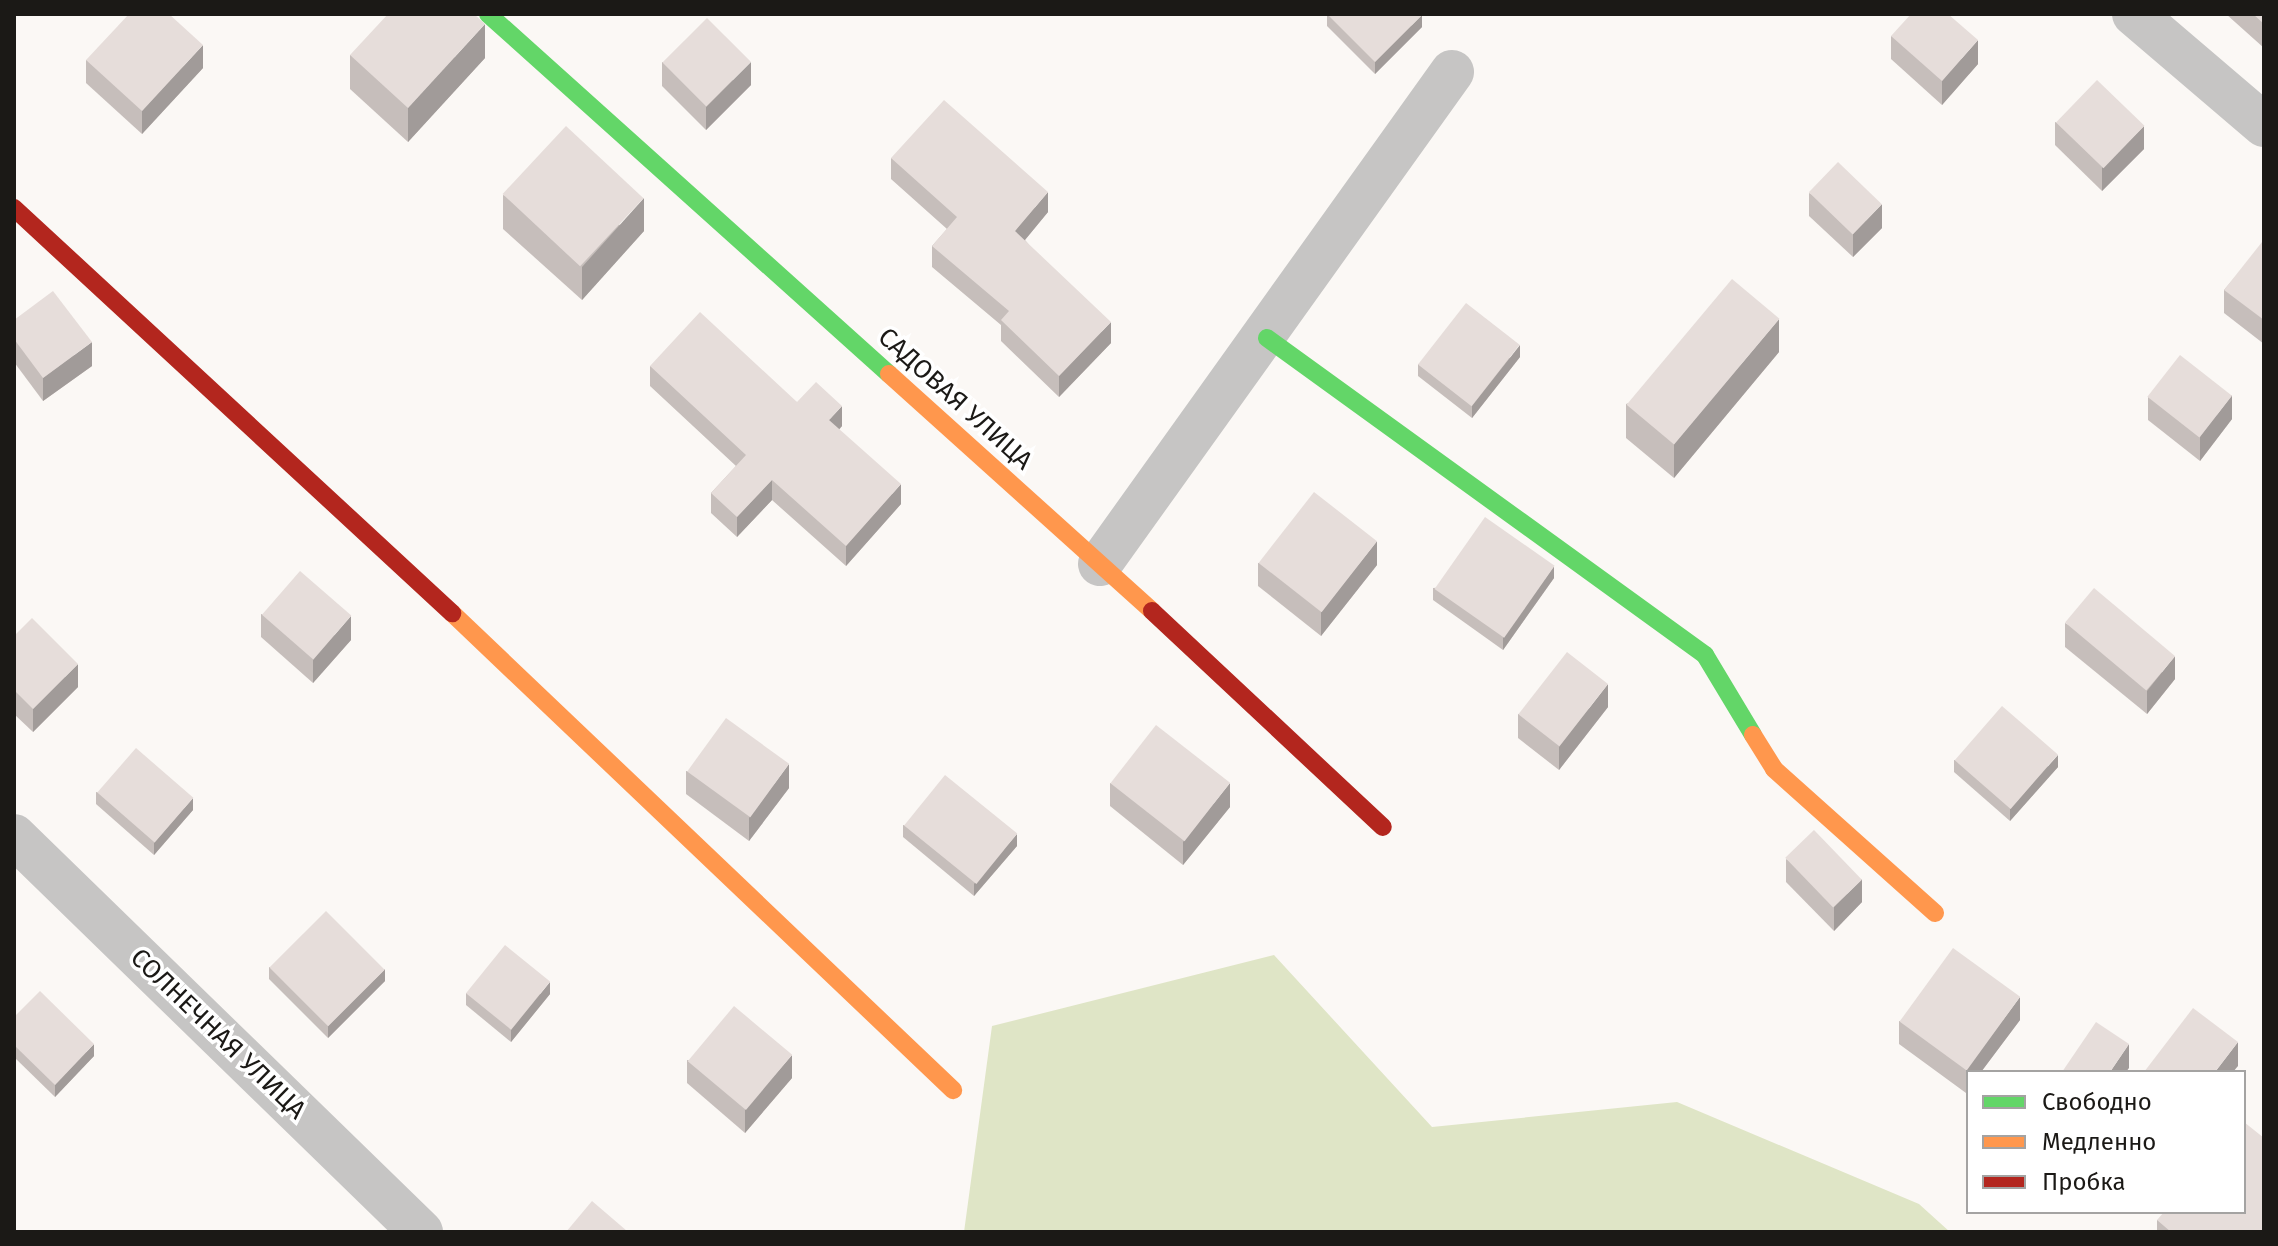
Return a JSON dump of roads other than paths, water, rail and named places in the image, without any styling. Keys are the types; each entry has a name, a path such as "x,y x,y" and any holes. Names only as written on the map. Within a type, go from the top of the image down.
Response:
{"street":[{"name":"САДОВАЯ УЛИЦА","path":"488,14 1100,564 1383,827"},
{"path":"2134,14 2264,125"},
{"path":"1100,564 1267,338 1452,72"},
{"path":"14,208 448,609 953,1090"},
{"path":"1267,338 1705,655 1774,769 1935,913"},
{"name":"СОЛНЕЧНАЯ УЛИЦА","path":"14,836 421,1232"}]}
